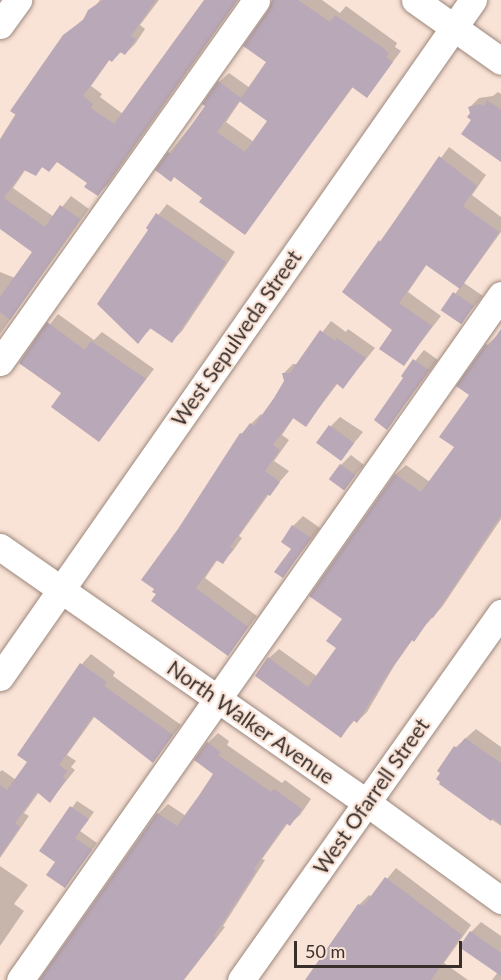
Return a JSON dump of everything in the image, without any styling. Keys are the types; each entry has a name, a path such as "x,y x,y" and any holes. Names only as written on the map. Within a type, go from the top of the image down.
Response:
{"street":[{"path":"0,25 18,0"},
{"path":"0,362 256,0"},
{"path":"415,0 501,61"},
{"name":"West Sepulveda Street","path":"0,677 473,0"},
{"path":"20,980 501,295"},
{"name":"North Walker Avenue","path":"3,555 61,589 366,802 501,900"},
{"name":"West Ofarrell Street","path":"241,980 501,613"}],"building":[{"path":"103,0 156,0 131,36 136,39 125,55 120,52 112,62 109,60 83,96 93,104 91,108 114,124 204,0 237,0 98,196 84,187 87,183 57,162 49,172 42,167 36,176 24,170 4,198 45,227 60,205 80,219 10,320 0,312 0,297 32,252 0,229 0,140 16,115 10,111 63,35 83,20 88,10"},
{"path":"272,0 298,0 330,22 335,15 382,47 389,53 386,57 393,62 367,98 352,87 245,235 199,202 202,198 174,177 171,182 155,170 168,152 171,154 205,106 202,104 218,81 241,98 266,62 243,46 269,9","holes":["239,101 267,121 245,152 217,132"]},
{"path":"487,100 501,110 501,162 461,134 471,120 467,117 470,113 468,107 480,104 484,106"},
{"path":"439,156 477,186 463,206 499,232 460,289 426,265 399,303 432,326 404,366 379,349 392,330 342,292 379,240 380,242"},
{"path":"156,213 226,262 172,343 150,328 138,344 97,304 148,230 146,228"},
{"path":"453,292 474,306 461,324 441,310"},
{"path":"47,322 85,350 91,341 146,379 99,442 51,407 61,393 19,363"},
{"path":"501,329 501,515 433,618 431,617 414,642 412,640 406,648 357,723 353,720 341,738 255,676 268,657 308,687 336,648 326,641 342,619 309,596 395,474 421,492 454,447 439,437 469,395 456,386 486,344 489,346"},
{"path":"320,330 335,341 337,338 366,358 343,389 336,383 306,427 293,418 273,445 280,450 265,471 280,482 270,496 267,494 230,547 233,549 223,564 216,560 196,588 248,627 228,656 151,601 156,594 152,592 154,589 141,580 178,529 240,433 242,434 250,423 254,426 274,398 284,381 282,373 290,373"},
{"path":"413,359 429,370 387,430 374,420 403,378 401,376"},
{"path":"329,425 354,443 341,461 316,443"},
{"path":"340,464 355,475 344,491 329,479"},
{"path":"292,525 311,538 283,578 274,572 291,549 281,542"},
{"path":"80,663 107,682 104,686 173,735 153,763 93,716 59,765 67,771 63,777 66,780 50,803 37,792 15,823 20,827 0,856 0,785 7,790 27,762 17,755"},
{"path":"465,738 501,763 501,824 493,818 491,821 439,784 440,782 436,779 440,773 437,771 454,746 457,748"},
{"path":"207,742 221,752 218,755 271,792 274,789 302,809 290,826 286,823 254,869 256,871 214,936 216,938 183,980 39,980 157,813 177,826 200,794 213,774 194,760"},
{"path":"70,806 89,819 75,838 92,850 65,888 46,875 55,862 39,851"},
{"path":"385,877 462,935 431,980 305,980 358,904 362,906 365,904"},
{"path":"470,931 501,953 501,976 459,947"}]}
